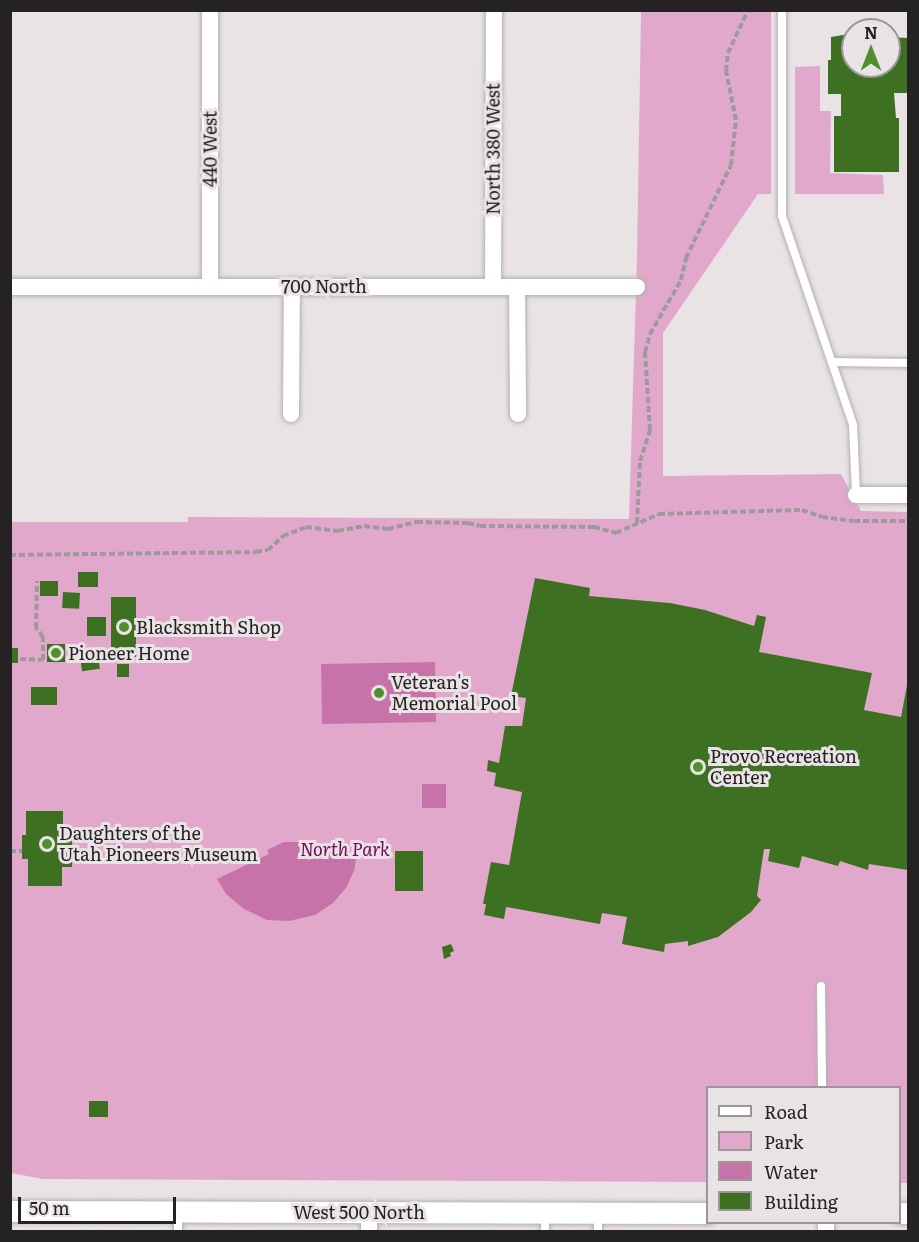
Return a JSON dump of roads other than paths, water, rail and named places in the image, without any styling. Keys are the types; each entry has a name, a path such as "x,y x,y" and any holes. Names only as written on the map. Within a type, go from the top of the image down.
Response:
{"street":[{"name":"440 West","path":"210,10 210,287"},
{"name":"North 380 West","path":"493,287 494,10"},
{"path":"291,414 292,286"},
{"name":"700 North","path":"10,287 637,287"},
{"path":"518,287 518,414"},
{"path":"856,495 909,495"},
{"name":"West 500 North","path":"10,1211 178,1222 598,1222 706,1213"}],"lane":[{"path":"782,10 782,216 853,425 856,495"},
{"path":"832,362 909,363"},
{"path":"821,986 822,1086"}],"water":[{"name":"Veteran's Memorial Pool","path":"435,662 436,722 322,724 321,664"},
{"path":"422,784 446,784 446,808 422,808"},
{"path":"284,842 311,842 313,849 357,853 354,871 346,888 333,903 315,915 289,921 267,920 244,909 226,894 217,879 269,854 267,850"}],"place":[{"name":"Blacksmith Shop","path":"124,627"},
{"name":"Pioneer Home","path":"56,653"},
{"name":"Veteran's Memorial Pool","path":"379,693"},
{"name":"Provo Recreation Center","path":"698,767"},
{"name":"Daughters of the Utah Pioneers Museum","path":"47,844"}],"park label":[{"name":"North Park","path":"345,849"}]}
